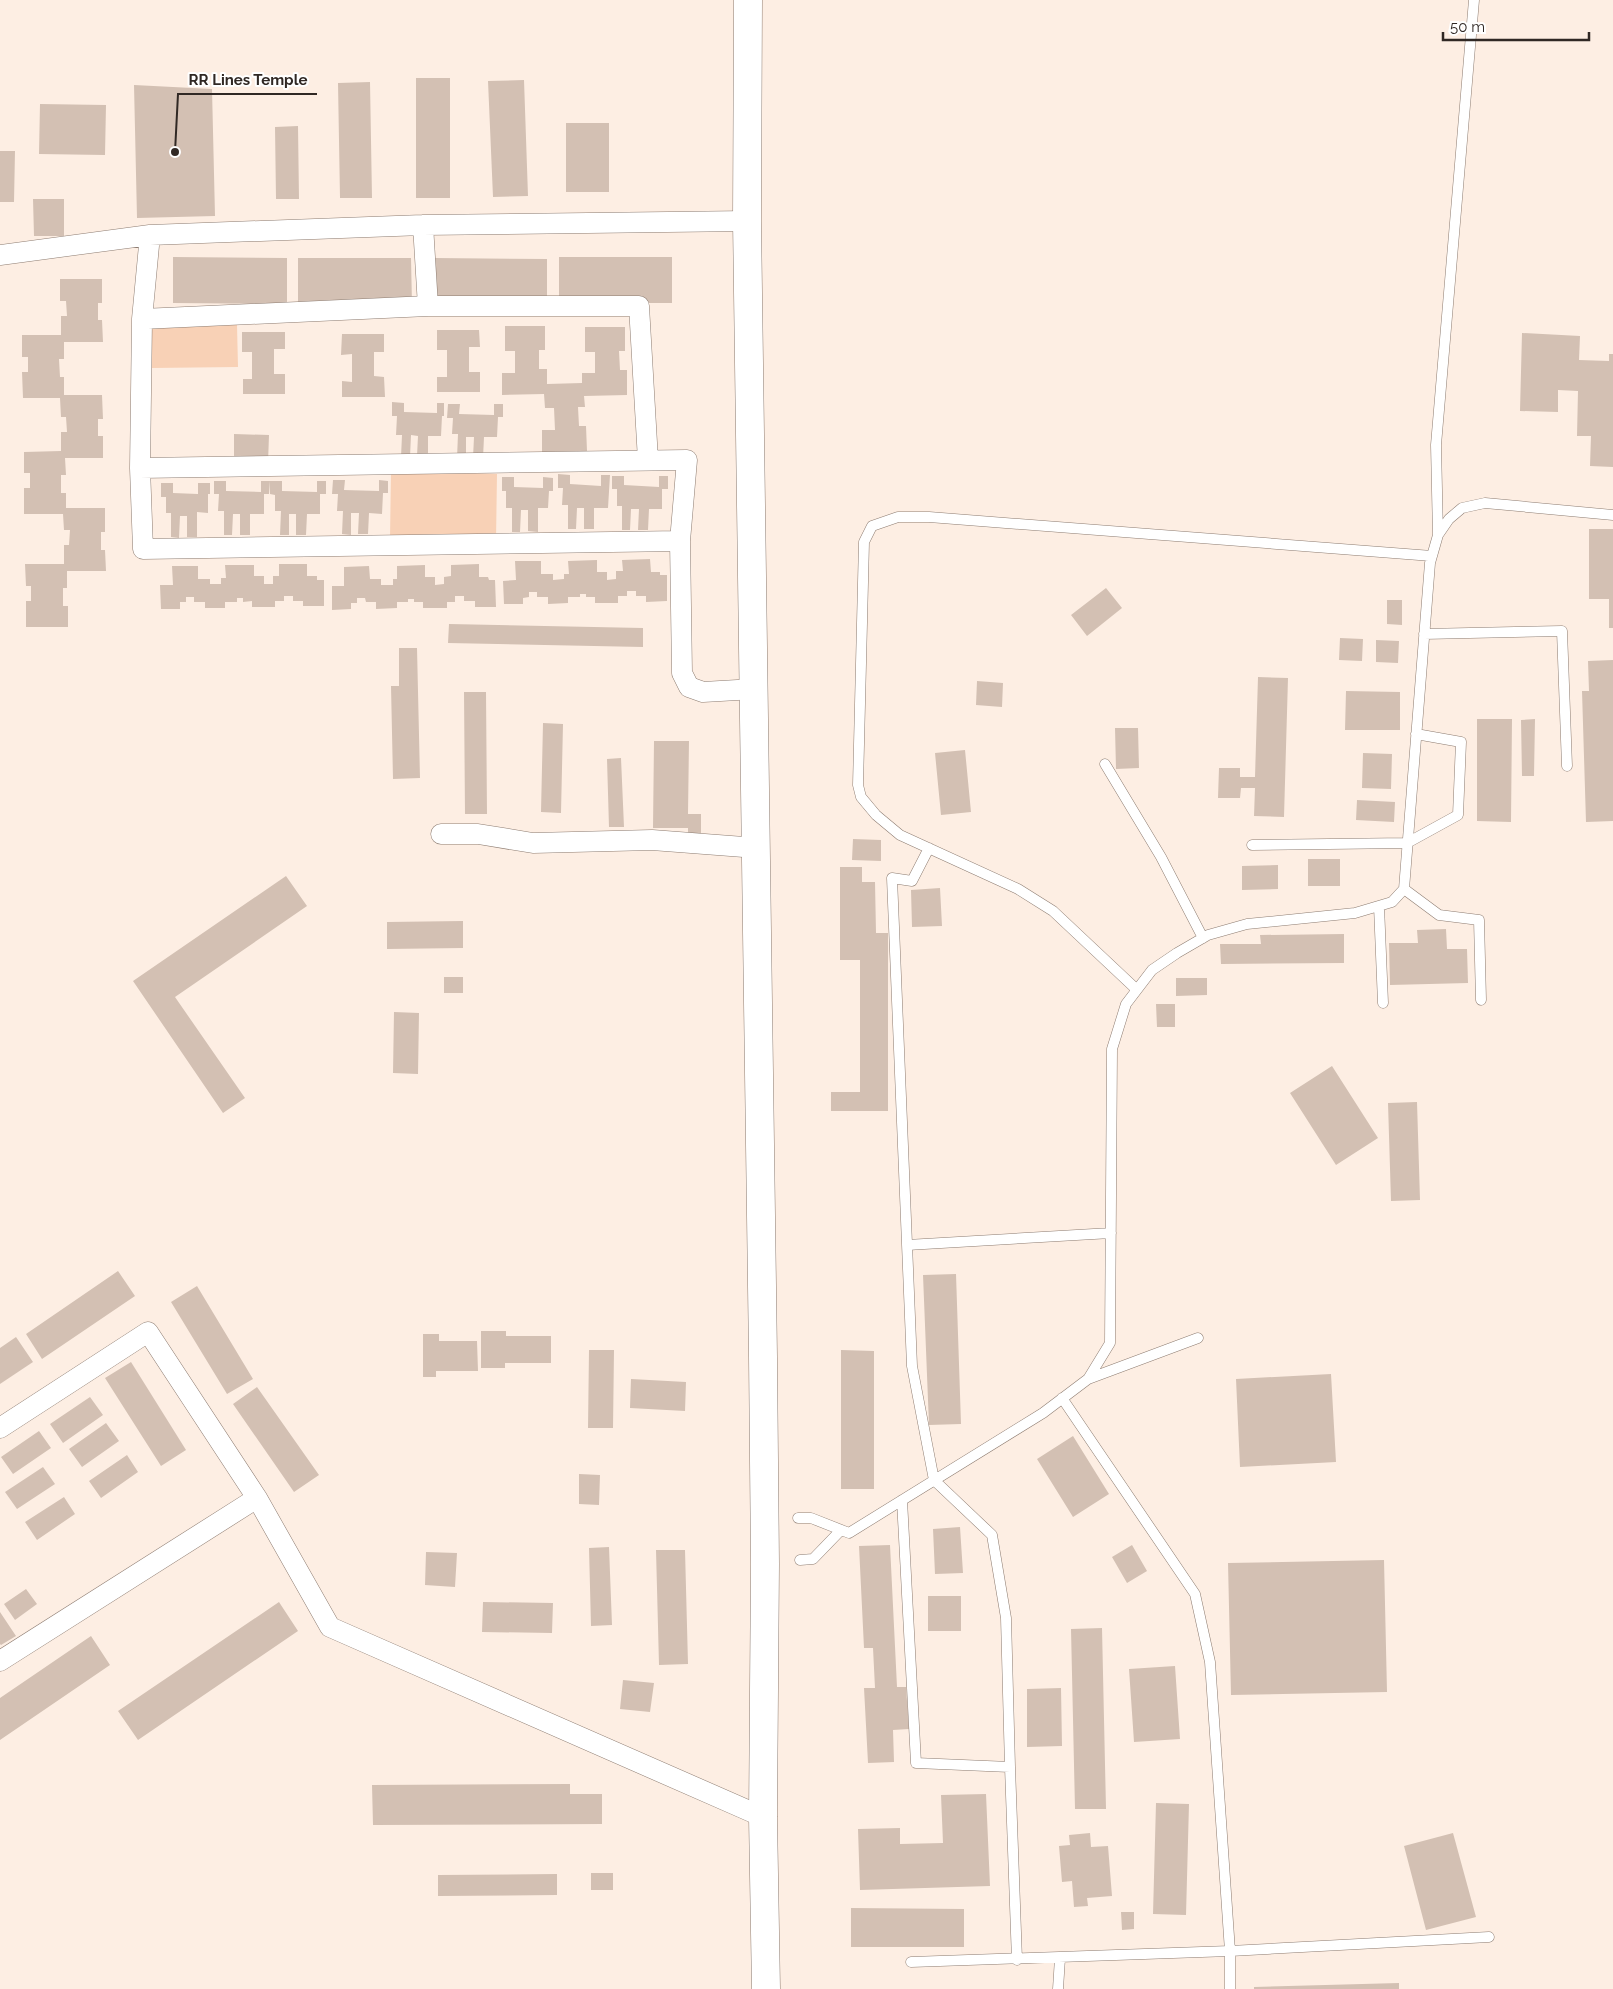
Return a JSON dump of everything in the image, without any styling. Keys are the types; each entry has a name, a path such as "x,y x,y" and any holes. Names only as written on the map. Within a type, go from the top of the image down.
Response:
{"street":[{"path":"748,0 747,221 755,689 765,1564 763,1817 766,1989"},
{"path":"0,255 150,235 423,225 747,221"},
{"path":"423,225 428,306"},
{"path":"150,235 142,319 140,468 143,549 680,541"},
{"path":"142,319 428,306 639,306 648,460"},
{"path":"140,468 687,460 680,541 682,672 689,687 703,692 755,689"},
{"path":"441,834 478,834 533,843 652,840 757,848"},
{"path":"0,1428 148,1332 257,1498 330,1627 763,1817"},
{"path":"0,1661 257,1498"}],"lane":[{"path":"1088,1379 1110,1343 1112,1049 1126,1004 1152,970 1177,952 1204,938 1247,924 1355,912 1392,902 1404,889 1430,563 1438,535 1436,445 1474,0"},
{"path":"1438,535 1449,519 1462,508 1485,503 1613,515"},
{"path":"1136,989 1053,911 1018,889 900,835 876,815 861,797 858,785 864,542 872,526 898,517 929,517 1432,556"},
{"path":"1424,634 1562,631 1567,766"},
{"path":"1252,845 1408,843 1458,815 1461,742 1416,734"},
{"path":"1105,764 1161,857 1204,938"},
{"path":"929,848 912,881 892,878 912,1366 934,1480 992,1536 1006,1618 1018,1960"},
{"path":"1404,889 1439,915 1479,920 1481,1000"},
{"path":"1379,906 1383,1004"},
{"path":"907,1245 1110,1233"},
{"path":"798,1518 811,1518 849,1533 1043,1413 1088,1379 1198,1338"},
{"path":"1062,1398 1195,1594 1210,1662 1230,1951 1230,1989"},
{"path":"902,1500 916,1763 1010,1767"},
{"path":"800,1560 813,1559 841,1530"},
{"path":"911,1962 1018,1960 1230,1951 1490,1937"},
{"path":"1058,1989 1060,1958"}],"shaded area":[{"path":"237,325 238,367 152,368 152,326"},
{"path":"391,472 497,474 496,541 390,539"}],"building":[{"path":"416,78 450,78 450,198 416,198"},
{"path":"524,80 528,196 493,197 488,81"},
{"path":"370,82 372,198 340,198 338,83"},
{"path":"134,85 212,89 215,216 137,218"},
{"path":"40,104 106,105 105,155 39,154"},
{"path":"566,123 609,123 609,192 566,192"},
{"path":"298,126 299,199 276,199 275,127"},
{"path":"0,151 15,151 14,202 0,202"},
{"path":"33,199 64,199 64,236 34,236"},
{"path":"173,257 287,258 287,304 173,303"},
{"path":"559,257 672,257 672,303 559,303"},
{"path":"298,258 411,258 412,305 298,304"},
{"path":"434,258 547,259 547,305 434,305"},
{"path":"60,279 102,279 102,303 98,303 98,320 102,320 103,342 64,342 64,359 59,359 60,377 64,377 64,395 102,395 103,419 98,419 98,436 103,436 103,458 65,458 66,475 61,475 61,493 66,493 66,508 105,508 105,532 101,532 101,550 105,550 106,571 67,571 67,588 63,588 63,606 68,606 68,627 26,627 26,601 31,601 31,586 26,586 25,564 64,564 64,545 69,545 70,530 64,530 63,514 24,514 24,488 30,488 30,473 24,473 24,452 61,451 61,432 67,432 66,417 61,417 60,398 23,398 22,372 28,372 28,357 22,357 22,335 61,335 61,316 67,316 66,301 60,301"},
{"path":"505,326 545,326 545,350 539,350 539,369 547,369 547,384 582,383 582,373 595,373 595,352 585,352 585,327 625,327 625,351 619,351 620,370 627,370 627,395 584,396 585,407 578,407 579,426 586,426 587,451 542,452 542,430 555,430 554,408 545,408 544,394 502,395 502,373 515,373 515,351 505,351"},
{"path":"437,330 479,330 480,347 469,347 469,372 480,372 480,392 437,392 437,377 447,377 447,350 437,350"},
{"path":"242,332 285,332 285,349 274,349 274,374 285,374 285,394 243,394 243,379 252,379 252,352 242,352"},
{"path":"1522,333 1580,336 1579,360 1609,361 1609,354 1613,354 1613,467 1590,466 1591,436 1577,436 1578,391 1558,390 1558,412 1520,411"},
{"path":"342,334 384,334 384,352 374,352 374,376 384,377 385,397 342,397 342,381 352,382 352,354 341,355"},
{"path":"392,402 404,403 404,412 437,413 437,403 444,403 441,436 428,436 428,457 417,456 418,436 411,435 410,457 401,457 402,435 396,435 397,416 392,416"},
{"path":"448,404 460,404 459,414 494,415 494,404 503,404 503,417 498,417 497,437 484,437 483,458 473,458 474,437 466,437 466,458 457,458 458,434 452,434 453,418 447,418"},
{"path":"234,434 269,435 268,463 234,462"},
{"path":"558,474 570,475 570,484 601,486 601,475 610,475 608,508 594,508 594,529 584,529 584,508 577,508 576,529 568,529 568,505 562,505 563,488 558,488"},
{"path":"612,476 624,476 624,485 659,487 659,476 668,476 668,489 662,489 662,509 649,509 648,530 638,530 639,509 631,509 630,530 622,530 622,506 617,506 617,489 612,489"},
{"path":"502,477 514,477 514,487 543,488 543,477 553,478 553,491 549,491 548,508 538,508 538,532 528,531 528,510 521,510 520,532 512,532 512,508 506,508 506,491 502,491"},
{"path":"333,480 345,480 344,490 379,491 379,480 388,481 388,493 383,493 382,514 369,513 368,534 358,534 359,513 351,513 351,535 342,534 343,511 337,511 338,494 332,494"},
{"path":"214,481 226,481 226,491 261,492 261,481 270,481 269,494 264,494 264,514 250,514 250,535 240,535 240,514 233,514 232,535 224,535 224,511 218,511 219,494 214,494"},
{"path":"270,481 282,481 282,491 317,492 317,481 326,481 326,494 320,494 320,514 307,514 306,535 296,535 296,514 289,514 289,535 280,535 281,511 275,511 275,495 270,494"},
{"path":"161,483 173,483 173,493 198,494 198,483 210,483 208,513 197,512 197,537 187,537 187,516 180,516 179,538 171,537 171,513 166,513 166,497 161,497"},
{"path":"1589,529 1613,529 1613,628 1609,628 1609,599 1589,599"},
{"path":"650,559 651,572 660,572 660,575 667,575 667,601 646,602 646,596 636,596 636,591 627,591 627,596 618,596 618,603 595,603 595,597 586,597 586,594 580,594 580,597 568,597 568,603 548,604 548,597 537,597 537,592 529,592 529,597 523,598 523,604 504,604 503,581 516,580 515,561 541,561 541,574 553,574 553,580 564,579 564,574 569,574 568,561 597,560 597,572 607,572 607,580 616,579 616,571 623,571 622,560"},
{"path":"279,564 307,564 307,576 317,576 317,580 324,580 324,606 303,606 303,601 293,601 293,596 284,596 284,601 275,601 275,607 252,607 252,601 243,602 243,598 237,598 237,602 225,602 225,608 205,608 205,602 194,602 194,597 186,597 186,602 180,602 180,609 161,609 160,585 173,585 172,566 198,566 198,579 210,579 210,584 221,584 221,578 226,578 225,565 254,565 254,576 264,576 264,584 273,584 273,576 279,576"},
{"path":"479,564 479,577 488,577 489,580 495,580 496,607 475,607 475,601 464,601 464,596 455,596 455,602 447,602 447,608 423,608 423,602 414,602 414,599 408,599 408,602 397,602 397,608 376,609 376,602 366,602 365,598 357,598 357,603 351,603 351,609 332,610 332,586 344,586 344,567 369,566 370,579 381,579 381,585 393,585 393,579 397,579 397,566 425,565 425,577 435,577 435,585 444,584 444,577 451,576 451,565"},
{"path":"1106,588 1122,608 1087,636 1071,615"},
{"path":"1387,600 1402,600 1402,625 1387,624"},
{"path":"449,624 643,628 643,647 448,643"},
{"path":"1340,638 1363,639 1362,661 1339,660"},
{"path":"1376,640 1399,641 1398,663 1376,662"},
{"path":"399,648 417,648 420,778 393,779 391,686 399,686"},
{"path":"1613,660 1613,821 1586,822 1582,691 1589,691 1588,661"},
{"path":"1258,677 1288,678 1284,817 1254,816 1255,788 1241,788 1240,798 1218,798 1219,768 1240,768 1240,777 1255,777"},
{"path":"977,681 1003,683 1002,707 976,705"},
{"path":"1346,691 1400,692 1400,730 1345,730"},
{"path":"464,692 486,692 487,814 465,814"},
{"path":"1477,719 1512,719 1511,822 1477,821"},
{"path":"1535,719 1534,776 1522,776 1521,720"},
{"path":"543,723 563,724 561,813 541,812"},
{"path":"1115,728 1138,728 1139,768 1116,769"},
{"path":"654,741 689,741 688,814 701,814 701,837 688,837 688,828 653,828"},
{"path":"965,750 971,812 941,815 935,753"},
{"path":"1363,753 1392,754 1391,789 1362,788"},
{"path":"621,758 624,827 609,827 607,759"},
{"path":"1357,800 1395,802 1394,822 1356,820"},
{"path":"853,839 881,840 881,861 852,860"},
{"path":"1308,859 1340,859 1340,886 1308,886"},
{"path":"1278,865 1278,889 1242,890 1242,866"},
{"path":"840,867 862,867 862,882 875,882 876,933 888,933 888,1111 831,1111 831,1092 860,1092 860,960 840,960"},
{"path":"286,876 307,906 175,997 245,1098 223,1113 133,981"},
{"path":"940,888 942,926 912,927 911,890"},
{"path":"463,921 463,948 387,949 387,922"},
{"path":"1446,929 1447,949 1467,949 1468,983 1390,985 1389,943 1418,943 1417,930"},
{"path":"1344,934 1344,963 1221,964 1220,944 1261,944 1260,935"},
{"path":"444,977 463,977 463,993 444,993"},
{"path":"1176,978 1207,978 1207,995 1176,996"},
{"path":"1156,1004 1175,1004 1175,1027 1157,1027"},
{"path":"394,1012 419,1013 418,1074 393,1073"},
{"path":"1332,1066 1378,1138 1336,1165 1290,1093"},
{"path":"1417,1102 1420,1200 1391,1201 1388,1103"},
{"path":"118,1271 135,1296 42,1359 26,1334"},
{"path":"956,1274 961,1424 929,1425 923,1275"},
{"path":"197,1286 253,1379 227,1394 171,1302"},
{"path":"481,1331 506,1331 506,1336 551,1336 551,1363 505,1363 505,1368 481,1368"},
{"path":"423,1334 439,1334 439,1341 477,1341 478,1371 436,1371 436,1377 423,1377"},
{"path":"16,1337 33,1362 0,1384 0,1348"},
{"path":"589,1350 614,1350 613,1428 588,1428"},
{"path":"841,1350 874,1351 874,1489 841,1489"},
{"path":"131,1362 186,1450 161,1466 105,1378"},
{"path":"1331,1374 1336,1462 1240,1467 1236,1379"},
{"path":"631,1379 686,1382 685,1411 630,1408"},
{"path":"257,1387 319,1475 294,1492 233,1404"},
{"path":"90,1397 103,1415 63,1443 50,1424"},
{"path":"106,1423 119,1441 82,1467 69,1449"},
{"path":"39,1431 51,1448 13,1474 1,1457"},
{"path":"1073,1436 1109,1494 1073,1517 1037,1459"},
{"path":"127,1455 138,1472 101,1498 89,1481"},
{"path":"43,1467 55,1484 17,1509 5,1492"},
{"path":"579,1474 600,1475 599,1505 579,1504"},
{"path":"64,1497 75,1514 37,1540 25,1522"},
{"path":"960,1527 963,1573 935,1574 933,1529"},
{"path":"890,1545 897,1687 906,1687 909,1729 893,1730 894,1762 868,1763 864,1688 875,1688 873,1648 864,1648 859,1546"},
{"path":"1132,1545 1147,1571 1127,1583 1112,1557"},
{"path":"609,1547 612,1625 591,1626 589,1548"},
{"path":"656,1550 685,1550 688,1664 659,1665"},
{"path":"426,1552 457,1553 455,1587 425,1585"},
{"path":"1384,1560 1387,1692 1231,1695 1228,1563"},
{"path":"26,1589 37,1604 15,1620 4,1604"},
{"path":"928,1596 961,1596 961,1631 928,1631"},
{"path":"279,1602 298,1631 138,1740 118,1711"},
{"path":"483,1602 553,1603 552,1633 482,1632"},
{"path":"0,1612 16,1636 1,1645 0,1644"},
{"path":"1102,1628 1106,1809 1075,1809 1071,1629"},
{"path":"91,1636 110,1665 0,1740 0,1698"},
{"path":"1175,1666 1180,1739 1134,1742 1129,1669"},
{"path":"623,1680 654,1683 650,1712 620,1709"},
{"path":"1061,1688 1062,1746 1027,1747 1027,1689"},
{"path":"570,1784 570,1794 602,1794 602,1824 373,1825 372,1785"},
{"path":"986,1794 990,1886 860,1890 858,1829 900,1828 900,1844 943,1843 941,1795"},
{"path":"1156,1803 1189,1804 1186,1915 1153,1914"},
{"path":"1090,1833 1091,1847 1108,1846 1112,1896 1087,1898 1088,1906 1074,1907 1072,1881 1062,1882 1059,1846 1070,1845 1069,1835"},
{"path":"1453,1833 1476,1917 1426,1930 1404,1846"},
{"path":"591,1873 613,1873 613,1890 591,1890"},
{"path":"557,1874 557,1895 438,1896 438,1875"},
{"path":"851,1908 964,1909 964,1947 851,1947"},
{"path":"1121,1912 1134,1912 1134,1929 1122,1930"},
{"path":"1399,1983 1399,1989 1254,1989 1254,1987"}],"place":[{"name":"RR Lines Temple","path":"175,152"}]}
